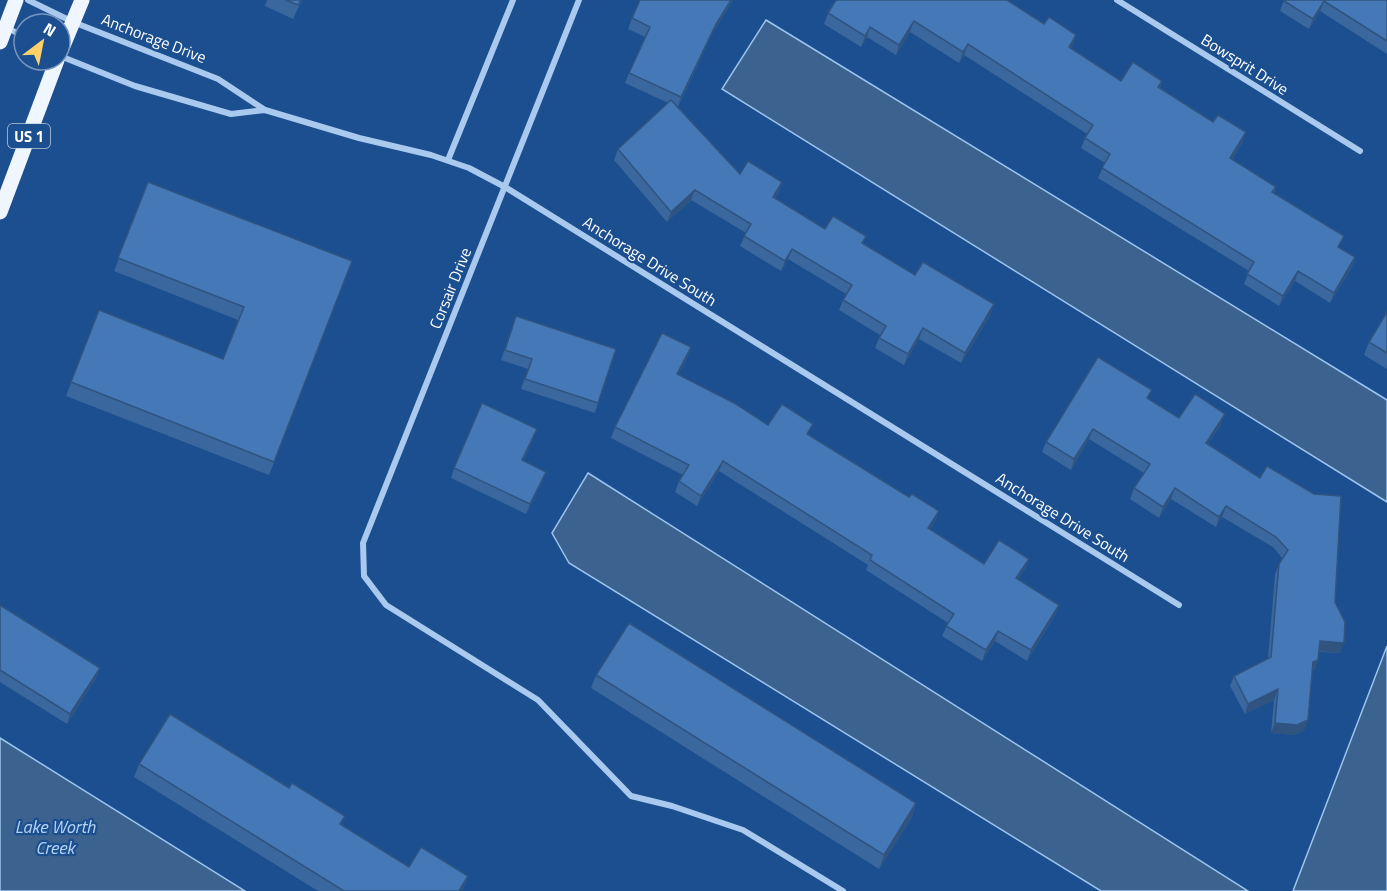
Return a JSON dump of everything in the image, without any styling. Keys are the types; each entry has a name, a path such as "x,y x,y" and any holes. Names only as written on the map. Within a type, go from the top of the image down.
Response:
{"main road":[{"path":"0,42 3,25 16,0"},
{"path":"73,22 82,0"},
{"name":"US 1","path":"0,212 52,72"}],"street":[{"name":"Anchorage Drive","path":"28,0 73,22 218,79 265,110"},
{"path":"448,160 513,0"},
{"name":"Corsair Drive","path":"579,0 363,543 364,576 370,587 386,605 538,700 631,796 672,806 743,830 843,891"},
{"name":"Bowsprit Drive","path":"1117,0 1360,151"},
{"name":"Anchorage Drive South","path":"72,60 135,86 231,114 265,110 358,138 448,160 469,168 505,187 1179,605"}],"water":[{"path":"766,20 1387,400 1387,502 722,89"},
{"path":"588,473 1248,891 1101,891 569,563 552,533"},
{"path":"1387,646 1387,891 1293,891"},
{"name":"Lake Worth Creek","path":"0,738 245,891 0,891"}],"building":[{"path":"286,0 301,0 298,5"},
{"path":"640,0 731,0 716,24 681,97 629,73 650,27 632,18"},
{"path":"836,0 1007,0 1044,24 1049,17 1076,35 1069,47 1121,81 1133,62 1162,81 1158,87 1213,122 1218,115 1246,132 1230,158 1276,187 1272,192 1344,236 1338,247 1355,257 1334,293 1298,271 1283,296 1247,274 1254,262 1102,168 1110,154 1085,138 1093,125 968,44 963,52 914,21 899,45 870,27 865,36 828,13"},
{"path":"1284,0 1387,0 1387,41 1324,1 1313,19"},
{"path":"671,100 740,174 748,161 782,182 773,197 825,229 833,216 866,236 862,243 915,275 923,262 994,304 965,353 923,328 908,354 879,338 886,326 843,300 852,285 792,249 785,261 744,236 751,224 695,190 671,212 618,149"},
{"path":"148,182 352,261 274,462 71,382 99,310 223,359 244,307 118,258"},
{"path":"1387,312 1387,353 1369,342"},
{"path":"516,316 616,349 598,403 525,379 532,359 505,350"},
{"path":"662,333 691,347 677,374 736,404 768,425 782,404 813,424 807,434 909,497 912,494 939,511 928,528 984,564 999,540 1029,559 1016,578 1059,605 1031,650 998,631 986,650 946,626 954,614 870,560 872,555 723,461 701,496 679,481 689,465 615,427"},
{"path":"1098,357 1152,390 1147,398 1179,418 1195,394 1225,414 1206,443 1260,478 1267,466 1314,494 1341,496 1335,602 1345,622 1344,643 1320,641 1318,660 1313,662 1308,720 1297,725 1275,723 1278,689 1248,704 1234,676 1271,657 1279,564 1288,550 1276,537 1226,506 1219,517 1175,488 1163,507 1134,488 1150,464 1093,429 1074,459 1046,442"},
{"path":"482,403 537,429 522,460 546,472 530,504 454,468"},
{"path":"0,605 100,668 70,714 0,670"},
{"path":"629,623 916,803 884,855 596,675"},
{"path":"170,714 289,788 292,783 345,816 340,824 409,867 421,847 468,876 459,891 344,891 139,764"}]}
